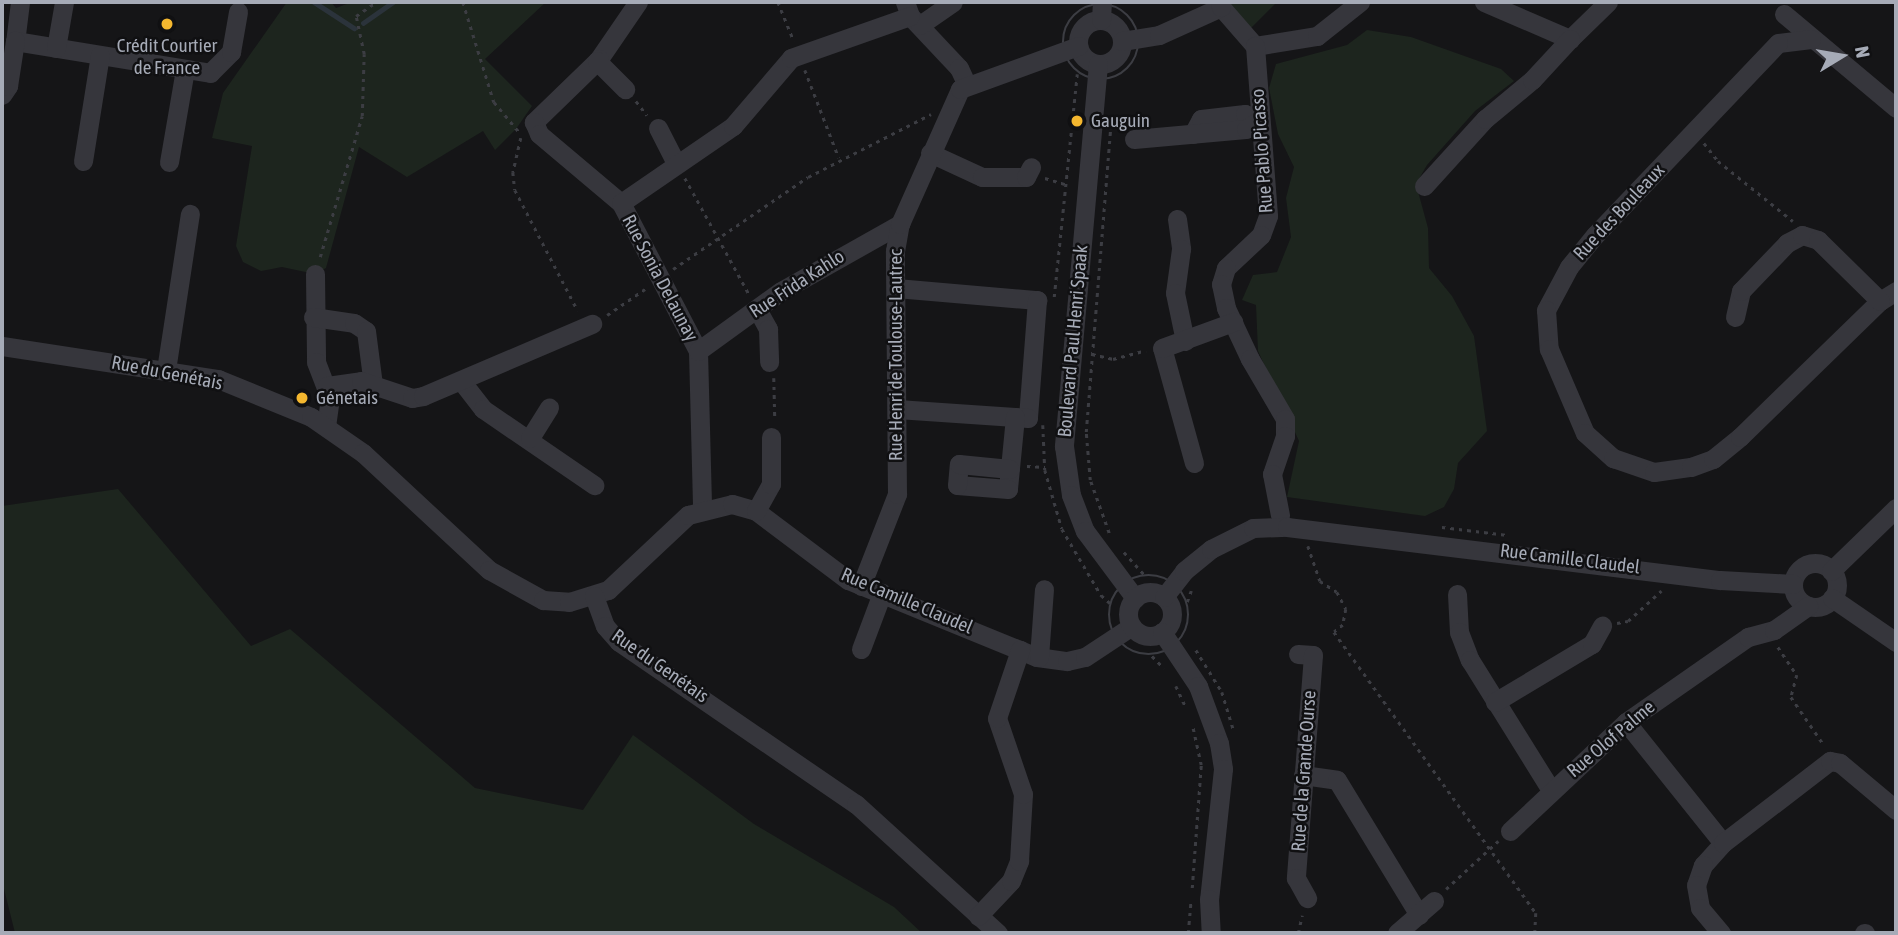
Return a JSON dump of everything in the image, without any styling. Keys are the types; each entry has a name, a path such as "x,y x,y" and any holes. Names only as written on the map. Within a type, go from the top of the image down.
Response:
{"street":[{"path":"56,48 64,2"},
{"path":"530,136 539,114 597,61 638,2"},
{"path":"621,203 733,126 785,62 911,14 953,2"},
{"path":"1131,40 1094,7 1071,48 1085,59 1099,77 1131,40 1159,35 1220,4 1255,46 1317,36 1360,2"},
{"path":"1484,2 1570,39"},
{"path":"1424,187 1485,119 1532,80 1608,2"},
{"path":"2,96 8,86 15,41 13,10"},
{"path":"15,41 210,73 231,52 238,12"},
{"path":"911,14 959,68 967,85"},
{"path":"1784,14 1896,108"},
{"name":"Rue des Bouleaux","path":"1811,39 1778,43 1595,235 1569,267 1546,310 1549,349 1585,433 1614,458 1654,472 1713,459 1851,334 1888,296"},
{"name":"Rue Pablo Picasso","path":"1255,46 1268,216 1261,235 1223,276 1222,296 1233,323 1285,419 1285,436 1272,474 1280,515"},
{"name":"Rue Henri de Toulouse-Lautrec","path":"861,586 897,494 896,288 900,224 949,106 967,85 1071,48"},
{"path":"83,161 100,55"},
{"path":"597,61 625,89"},
{"path":"169,162 185,69"},
{"name":"Boulevard Paul Henri Spaak","path":"1099,77 1064,446 1071,495 1085,531 1144,585"},
{"path":"1134,139 1193,134 1201,118 1245,114 1259,121"},
{"path":"658,128 676,163"},
{"name":"Rue Sonia Delaunay","path":"530,136 621,203 698,351 702,509"},
{"path":"930,153 982,177 1026,177 1030,170"},
{"path":"166,370 190,214"},
{"path":"1177,219 1181,249 1175,293 1185,341"},
{"name":"Rue Frida Kahlo","path":"698,351 757,309 858,244 900,224"},
{"path":"1735,317 1741,291 1787,243 1802,235 1818,240 1888,296"},
{"path":"315,274 313,317 316,362 330,398 326,425"},
{"path":"896,288 1037,300 1028,418 897,409"},
{"path":"757,309 768,329 769,362"},
{"path":"313,317 354,323 366,331 373,385"},
{"path":"1194,463 1162,348 1233,323"},
{"path":"327,386 361,381 412,398 462,382 589,325"},
{"name":"Rue du Genétais","path":"2,346 218,379 326,425 513,587 554,602 594,596 605,626 618,642 856,804 998,933"},
{"path":"462,382 476,403 594,485"},
{"path":"530,438 550,407"},
{"path":"1010,469 1015,417"},
{"path":"756,511 771,484 771,437"},
{"name":"Rue Camille Claudel","path":"594,596 619,582 675,524 702,509 732,504 756,511 861,586 1039,657 1075,660 1132,626"},
{"path":"1831,571 1896,508"},
{"name":"Rue Camille Claudel","path":"1144,585 1254,528 1261,519 1280,515 1312,518 1346,531"},
{"name":"Rue Camille Claudel","path":"1254,528 1346,531 1720,580 1793,584"},
{"path":"1820,564 1831,571 1836,584 1832,598 1822,606 1808,606 1796,596 1793,584 1807,565 1820,564"},
{"path":"1168,640 1146,635 1132,626 1128,611 1144,585 1171,617 1168,640 1210,712 1223,769 1209,900 1200,933"},
{"path":"1039,657 1044,589"},
{"path":"861,649 881,593"},
{"path":"1457,594 1463,645 1550,790"},
{"path":"1832,598 1896,642"},
{"name":"Rue Olof Palme","path":"1510,831 1550,790 1626,722 1748,638 1792,621 1808,606"},
{"path":"1495,702 1592,644 1602,626"},
{"path":"978,916 1011,881 1019,861 1023,794 997,718 1020,650"},
{"name":"Rue de la Grande Ourse","path":"1298,654 1313,655 1296,878 1307,898"},
{"path":"1626,722 1723,843"},
{"path":"1721,933 1700,908 1696,886 1703,865 1723,843 1830,761 1840,764 1896,810"},
{"path":"1303,775 1337,780 1419,915"},
{"path":"1209,900 1211,933"},
{"path":"1397,933 1434,901"}],"path":[{"path":"315,274 362,116 365,54 356,16 376,2"},
{"path":"463,2 494,102 530,136 513,172 515,190 589,325 718,236 839,159 949,106"},
{"path":"778,2 839,159"},
{"path":"1250,2 1270,2"},
{"path":"1054,301 1065,184 1099,77 1135,61 1127,13 1094,7 1066,25 1071,48 1099,77 1113,91"},
{"path":"625,89 658,128"},
{"path":"1111,535 1095,500 1087,454 1091,354 1113,104"},
{"path":"1696,132 1718,161 1793,222 1802,235"},
{"path":"676,163 757,309"},
{"path":"1030,170 1065,184"},
{"path":"1091,354 1113,359 1162,348"},
{"path":"769,362 774,372 771,437"},
{"path":"1316,542 1304,541 1320,581 1337,592 1346,609 1343,625 1334,632 1477,827 1489,850 1536,914 1535,933"},
{"path":"1117,543 1144,585 1187,602"},
{"path":"1144,585 1110,610 1115,637 1129,650 1152,656 1180,693 1200,765 1188,933"},
{"path":"1152,656 1168,640 1188,627 1187,602 1194,586"},
{"path":"1602,626 1628,621 1664,589 1650,587"},
{"path":"1768,631 1797,675 1791,697 1821,735 1830,761"},
{"path":"1434,901 1510,831"}],"shaded area":[{"path":"287,2 331,2 336,8 352,2 546,2 485,59 532,106 516,129 495,150 483,131 407,177 359,147 326,268 315,274 282,267 261,271 243,262 236,246 252,146 212,138 223,93"},
{"path":"1228,2 1277,2 1249,30"},
{"path":"1367,30 1411,37 1501,69 1514,81 1475,111 1427,165 1416,184 1428,228 1429,268 1452,296 1474,336 1487,431 1458,463 1454,489 1444,507 1425,516 1287,497 1299,441 1258,351 1256,305 1242,300 1253,275 1277,272 1291,237 1286,198 1294,167 1278,134 1269,88 1276,64 1347,45"},
{"path":"118,489 251,646 290,629 475,788 583,810 633,735 754,824 894,907 922,933 15,933 2,881 2,506"}],"waterway":[{"path":"314,2 354,28"},
{"path":"363,23 393,2"}],"place":[{"name":"Crédit Courtier de France","path":"167,24"},
{"name":"Gauguin","path":"1077,121"},
{"name":"Génetais","path":"302,398"}]}
